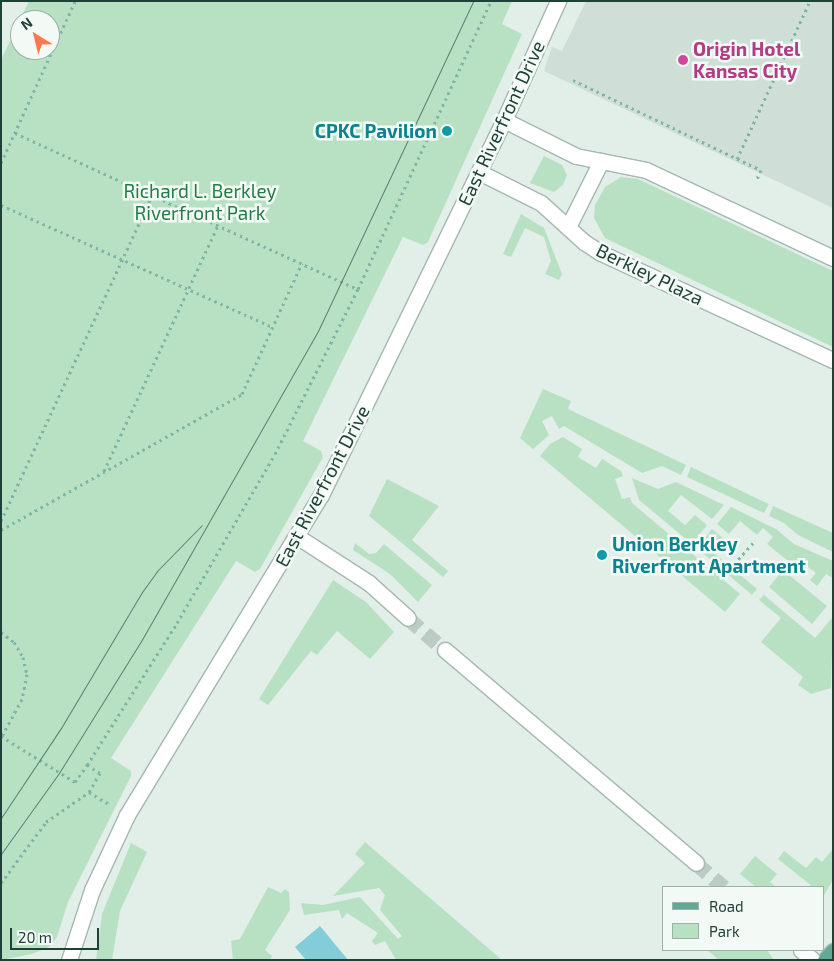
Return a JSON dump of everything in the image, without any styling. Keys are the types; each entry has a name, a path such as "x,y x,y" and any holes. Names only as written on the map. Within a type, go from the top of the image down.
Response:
{"main road":[{"path":"825,960 833,951"}],"street":[{"name":"East Riverfront Drive","path":"69,960 92,890 127,815 298,537 321,495 504,120 558,1"},
{"path":"504,120 576,156 622,163 646,170 833,258"},
{"path":"568,227 600,161"},
{"name":"Berkley Plaza","path":"479,172 541,203 601,253 833,360"},
{"path":"298,537 369,583 408,618"},
{"path":"445,650 696,863"},
{"path":"802,951 813,960"}],"path":[{"path":"1,163 75,1"},
{"path":"1,632 14,642 23,657 27,674 22,699 2,736 75,782 241,516 358,288 491,1"},
{"path":"737,158 810,1"},
{"path":"574,80 761,170 757,179"},
{"path":"15,133 358,288"},
{"path":"1,521 152,195"},
{"path":"1,205 272,327"},
{"path":"104,471 190,290 218,225"},
{"path":"1,530 242,394 302,263"},
{"path":"734,564 754,540"},
{"path":"1,883 46,822 89,792 100,774 86,765"},
{"path":"89,792 112,805"}],"shaded area":[{"path":"586,1 833,1 833,208 544,71 552,47 562,51"}],"green space":[{"name":"Richard L. Berkley Riverfront Park","path":"29,1 512,1 502,24 522,34 428,242 423,245 403,237 303,441 321,451 323,457 260,569 255,572 236,561 111,758 131,771 131,776 68,902 57,937 49,947 32,954 1,960 1,60 10,41 10,60 60,60 60,10 25,10"},
{"path":"544,156 562,165 567,175 563,185 554,192 530,183"},
{"path":"621,177 638,179 833,271 833,347 605,238 594,218 595,205 605,187"},
{"path":"521,214 544,228 562,274 559,280 545,274 551,261 544,237 525,228 511,257 503,254"},
{"path":"543,389 571,401 568,409 686,465 681,475 662,466 642,473 564,426 559,429 552,416 542,421 549,435 533,449 520,438"},
{"path":"563,437 582,449 578,457 596,468 602,459 621,471 623,476 615,479 622,499 630,497 632,503 740,594 725,612 540,456 550,444"},
{"path":"691,467 769,504 764,513 687,477"},
{"path":"632,478 658,489 676,482 724,505 712,519 681,495 668,511 685,525 695,515 707,525 692,544 639,500"},
{"path":"387,479 439,506 412,540 448,571 443,577 369,516"},
{"path":"773,506 833,533 833,552 798,535 784,523 769,516"},
{"path":"731,507 776,529 794,544 833,561 833,578 826,574 817,586 810,580 816,573 804,564 799,570 767,544 773,537 763,528 757,535 740,521 729,534 717,524"},
{"path":"712,529 725,540 714,553 757,589 752,595 697,548"},
{"path":"355,543 369,554 376,553 384,544 432,585 418,602 390,574 353,550"},
{"path":"783,570 827,606 812,624 769,587"},
{"path":"333,580 366,602 394,632 370,659 337,631 317,655 311,651 268,705 259,699"},
{"path":"764,595 815,638 833,617 831,688 811,694 798,685 803,677 761,642 781,618 759,600"},
{"path":"365,842 502,960 396,960 385,941 375,945 372,941 378,933 347,913 342,919 339,910 304,915 301,903 323,905 360,897 398,939 402,936 380,910 385,895 379,888 333,896 365,863 355,854"},
{"path":"131,843 147,852 120,911 112,960 96,960 102,914"},
{"path":"833,849 833,880 824,895 824,886 812,886 778,859 784,851 806,868 816,857 822,862"},
{"path":"755,856 777,874 770,882 775,886 755,886 740,874"},
{"path":"268,887 281,893 285,889 289,892 290,910 265,950 272,956 270,960 233,960 231,941 240,939"},
{"path":"708,951 768,951 774,960 719,960"}],"water":[{"path":"320,926 348,960 306,960 295,947"}],"tunnel":[{"path":"408,618 445,650"},
{"path":"696,863 723,886"}],"tram line":[{"path":"1,854 59,773 140,643 318,331 473,1"},
{"path":"1,818 61,728 142,592 157,571 202,525"}],"place":[{"name":"Origin Hotel Kansas City","path":"683,60"},
{"name":"CPKC Pavilion","path":"447,131"},
{"name":"Union Berkley Riverfront Apartment","path":"602,555"}]}
